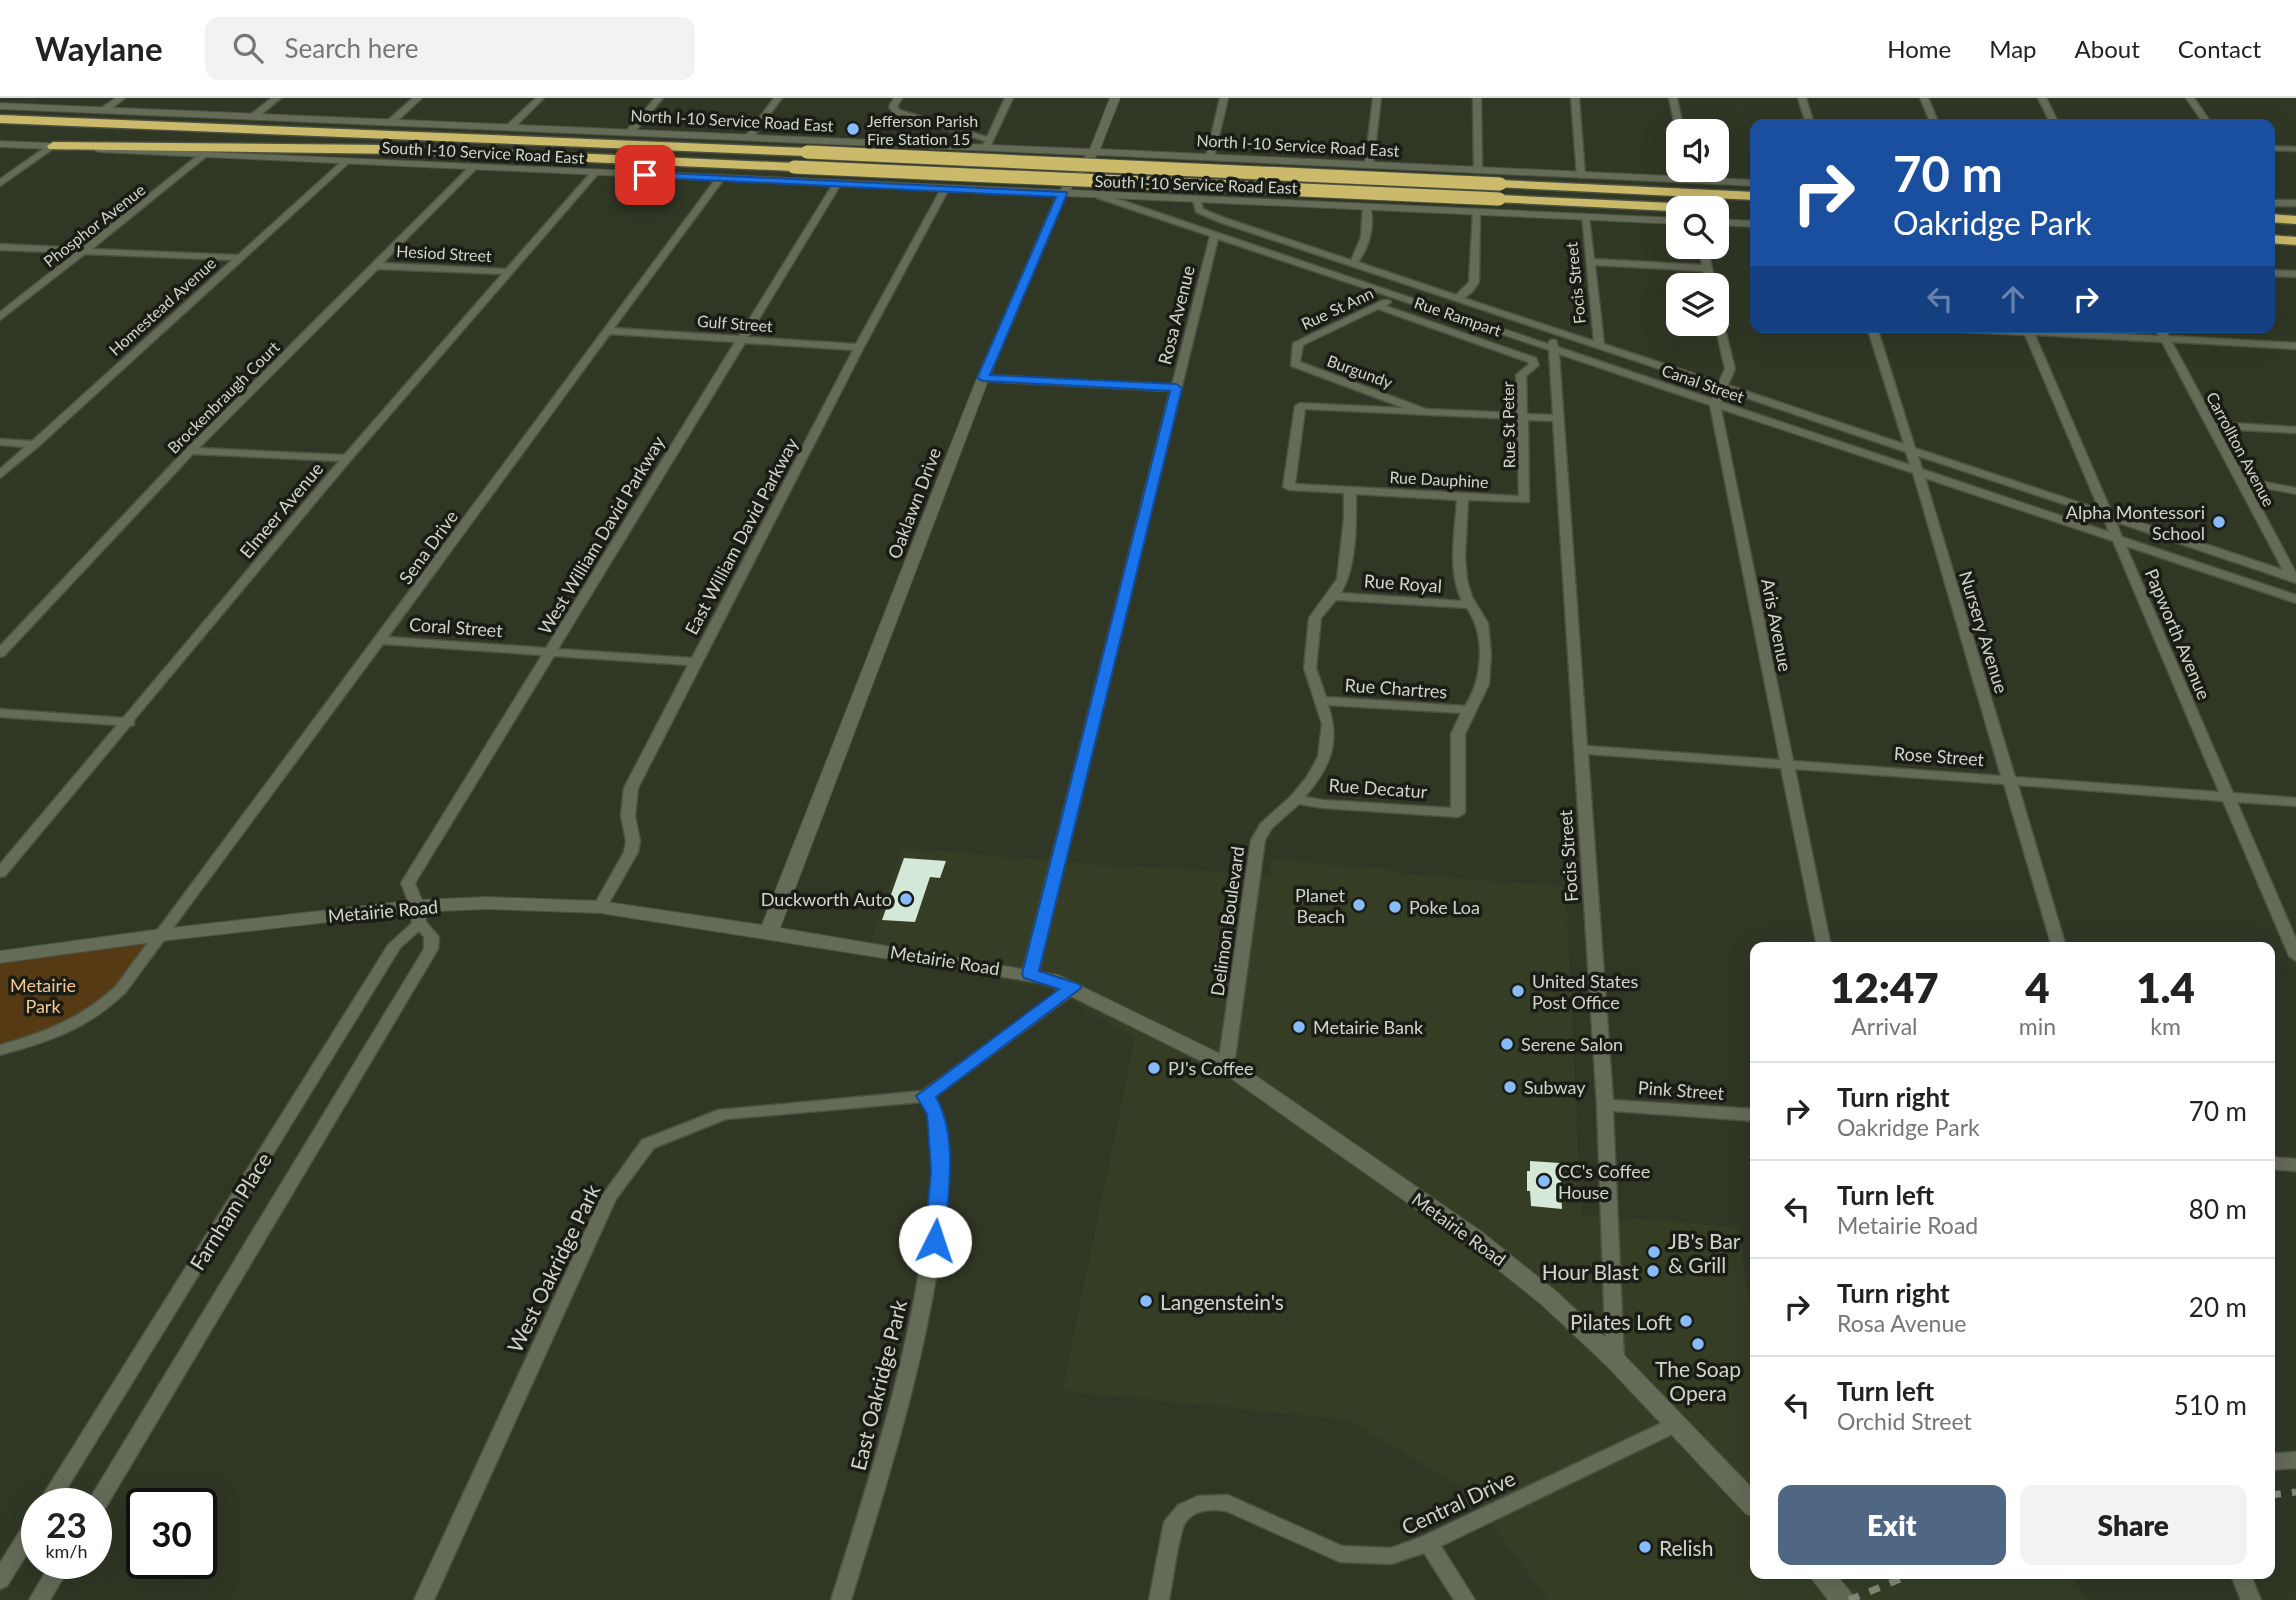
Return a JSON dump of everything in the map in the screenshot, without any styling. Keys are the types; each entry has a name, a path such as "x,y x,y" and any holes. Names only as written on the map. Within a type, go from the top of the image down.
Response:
{"highway":[{"path":"104,110 582,136 681,147"},
{"path":"0,118 1750,196"},
{"path":"0,132 1666,207"},
{"path":"53,146 431,151"},
{"path":"1729,209 1750,210"},
{"path":"2275,218 2296,220"},
{"path":"2275,236 2296,235"},
{"path":"2275,237 2296,241"}],"street":[{"path":"104,110 121,98"},
{"path":"254,116 277,98"},
{"path":"391,122 418,98"},
{"path":"510,127 540,98"},
{"path":"631,132 659,98"},
{"path":"749,137 778,98"},
{"path":"898,98 893,109 988,144 1009,98"},
{"name":"Oaklawn Drive","path":"769,932 983,378 1062,194 1094,152 1115,98"},
{"path":"1196,200 1210,157 1224,98"},
{"path":"1369,165 1377,98"},
{"path":"1477,98 1478,170"},
{"path":"1575,98 1581,175"},
{"path":"1673,98 1677,119"},
{"path":"1802,98 1808,119"},
{"path":"1924,98 1933,119"},
{"path":"2042,98 2052,119"},
{"path":"2190,98 2205,119"},
{"name":"North I-10 Service Road East","path":"0,106 749,137 988,144 1094,152 1581,175 1666,175"},
{"name":"South I-10 Service Road East","path":"0,144 473,168 1666,220"},
{"path":"0,183 53,146"},
{"path":"2275,148 2296,149"},
{"name":"Phosphor Avenue","path":"0,317 204,155"},
{"name":"Homestead Avenue","path":"0,475 346,162"},
{"name":"Brockenbraugh Court","path":"0,653 190,451 378,266 473,168"},
{"name":"Elmeer Avenue","path":"0,873 129,722 347,458 595,173"},
{"name":"Sena Drive","path":"0,1050 59,1034 102,1008 120,990 382,640 720,179"},
{"name":"North I-10 Service Road East","path":"1729,180 1750,182"},
{"name":"West William David Parkway","path":"418,915 408,883 837,184"},
{"name":"East William David Parkway","path":"600,908 631,852 633,841 628,816 631,788 859,347 944,189"},
{"name":"Canal Street","path":"1100,196 2296,599"},
{"name":"Canal Street","path":"1196,200 1199,210 1208,215 2294,580"},
{"path":"2275,203 2296,203"},
{"path":"1353,263 1363,251 1368,238 1367,207"},
{"path":"1458,299 1474,282 1477,212"},
{"name":"Focis Street","path":"1586,217 1600,346"},
{"path":"1729,223 1750,224"},
{"name":"Rosa Avenue","path":"1030,974 1214,236"},
{"path":"0,247 239,258"},
{"path":"1705,259 1708,273"},
{"path":"1590,262 1707,268"},
{"name":"Hesiod Street","path":"378,266 509,272"},
{"path":"2275,273 2296,274"},
{"name":"Rue St Ann","path":"1297,352 1298,343 1397,297"},
{"name":"Rue Rampart","path":"1378,306 1528,357"},
{"name":"Focis Street","path":"1552,330 1605,1105 1615,1360"},
{"name":"Gulf Street","path":"609,331 859,347"},
{"name":"Nursery Avenue","path":"1874,333 2058,942"},
{"name":"Papworth Avenue","path":"2029,333 2296,956"},
{"path":"2079,333 2296,346"},
{"name":"Carrollton Avenue","path":"2162,333 2294,580"},
{"path":"1715,404 1730,369 1722,336"},
{"name":"Burgundy","path":"1297,352 1295,364 1425,412"},
{"name":"Rue St Peter","path":"1525,500 1521,375 1534,365 1528,357"},
{"path":"983,378 1176,388"},
{"name":"Aris Avenue","path":"1715,404 1823,942"},
{"name":"Burgundy","path":"1300,406 1557,418"},
{"name":"Rue Dauphine","path":"1300,406 1289,487 1525,500"},
{"path":"2211,425 2296,430"},
{"path":"0,442 35,444"},
{"path":"190,451 347,458"},
{"path":"2240,480 2296,491"},
{"path":"1296,799 1325,757 1328,724 1310,668 1315,618 1334,596 1343,579 1350,490"},
{"path":"1463,497 1461,578 1469,605 1480,619 1483,629 1484,679 1469,710"},
{"name":"Rue Royal","path":"1334,596 1469,605"},
{"name":"Coral Street","path":"382,640 695,662"},
{"name":"Rue Chartres","path":"1322,701 1469,710"},
{"name":"Rue Decatur","path":"1296,799 1323,804 1458,813 1458,734 1460,722 1469,710"},
{"path":"0,713 129,722"},
{"name":"Rose Street","path":"1580,749 2296,802"},
{"name":"Delimon Boulevard","path":"1226,1065 1256,849 1266,826 1296,799"},
{"name":"Metairie Road","path":"0,957 162,935 418,915 486,903 600,908 1030,974 1073,988 1226,1065 1474,1238 1549,1298 1615,1360 1750,1502"},
{"name":"Farnham Place","path":"57,1488 395,945 418,915 430,931 433,941 431,949 107,1488"},
{"path":"926,1096 1073,988"},
{"name":"West Oakridge Park","path":"424,1600 609,1197 648,1144 724,1114 926,1096"},
{"name":"East Oakridge Park","path":"841,1600 884,1460 921,1315 935,1241 940,1170 936,1114 926,1096"},
{"name":"Pink Street","path":"1605,1105 1750,1115"},
{"path":"2275,1163 2296,1165"},
{"name":"Central Drive","path":"1159,1600 1174,1522 1181,1511 1193,1505 1215,1501 1228,1503 1340,1555 1391,1556 1428,1543 1676,1424"},
{"path":"2275,1462 2296,1460"},
{"path":"1428,1543 1465,1600"},
{"path":"0,1580 21,1547"},
{"path":"40,1600 52,1579"},
{"path":"1825,1579 1844,1600"},
{"path":"2242,1579 2251,1600"}],"shaded area":[{"path":"902,848 1073,863 1269,875 1272,860 1379,868 1409,875 1566,887 1581,1215 1738,1227 1750,1307 1750,1579 2074,1579 2086,1600 1548,1600 1466,1490 1346,1419 1062,1391 1135,1038 1051,989 867,954"}],"green space":[{"name":"Metairie Park","path":"161,935 107,1003 0,1050 0,959"}],"building":[{"name":"Duckworth Auto","path":"904,858 946,861 940,878 930,877 915,922 882,920"},
{"name":"CC's Coffee House","path":"1530,1161 1560,1163 1562,1209 1531,1206 1530,1191 1527,1191"}],"railway":[{"path":"2275,1494 2296,1492"},
{"path":"1849,1600 1900,1579"}],"place":[{"name":"Jefferson Parish Fire Station 15","path":"853,129"},
{"name":"Alpha Montessori School","path":"2219,522"},
{"name":"Duckworth Auto","path":"906,899"},
{"name":"Planet Beach","path":"1359,905"},
{"name":"Poke Loa","path":"1395,907"},
{"name":"United States Post Office","path":"1518,991"},
{"name":"Metairie Bank","path":"1299,1027"},
{"name":"Serene Salon","path":"1507,1044"},
{"name":"PJ's Coffee","path":"1154,1068"},
{"name":"Subway","path":"1510,1087"},
{"name":"CC's Coffee House","path":"1544,1181"},
{"name":"JB's Bar & Grill","path":"1654,1252"},
{"name":"Hour Blast","path":"1653,1271"},
{"name":"Langenstein's","path":"1146,1301"},
{"name":"Pilates Loft","path":"1686,1321"},
{"name":"The Soap Opera","path":"1698,1344"},
{"name":"Relish","path":"1645,1547"}],"route":[{"path":"645,175 1062,194 983,378 1176,388 1030,974 1073,988 926,1096 936,1114 940,1170 935,1241"}]}
